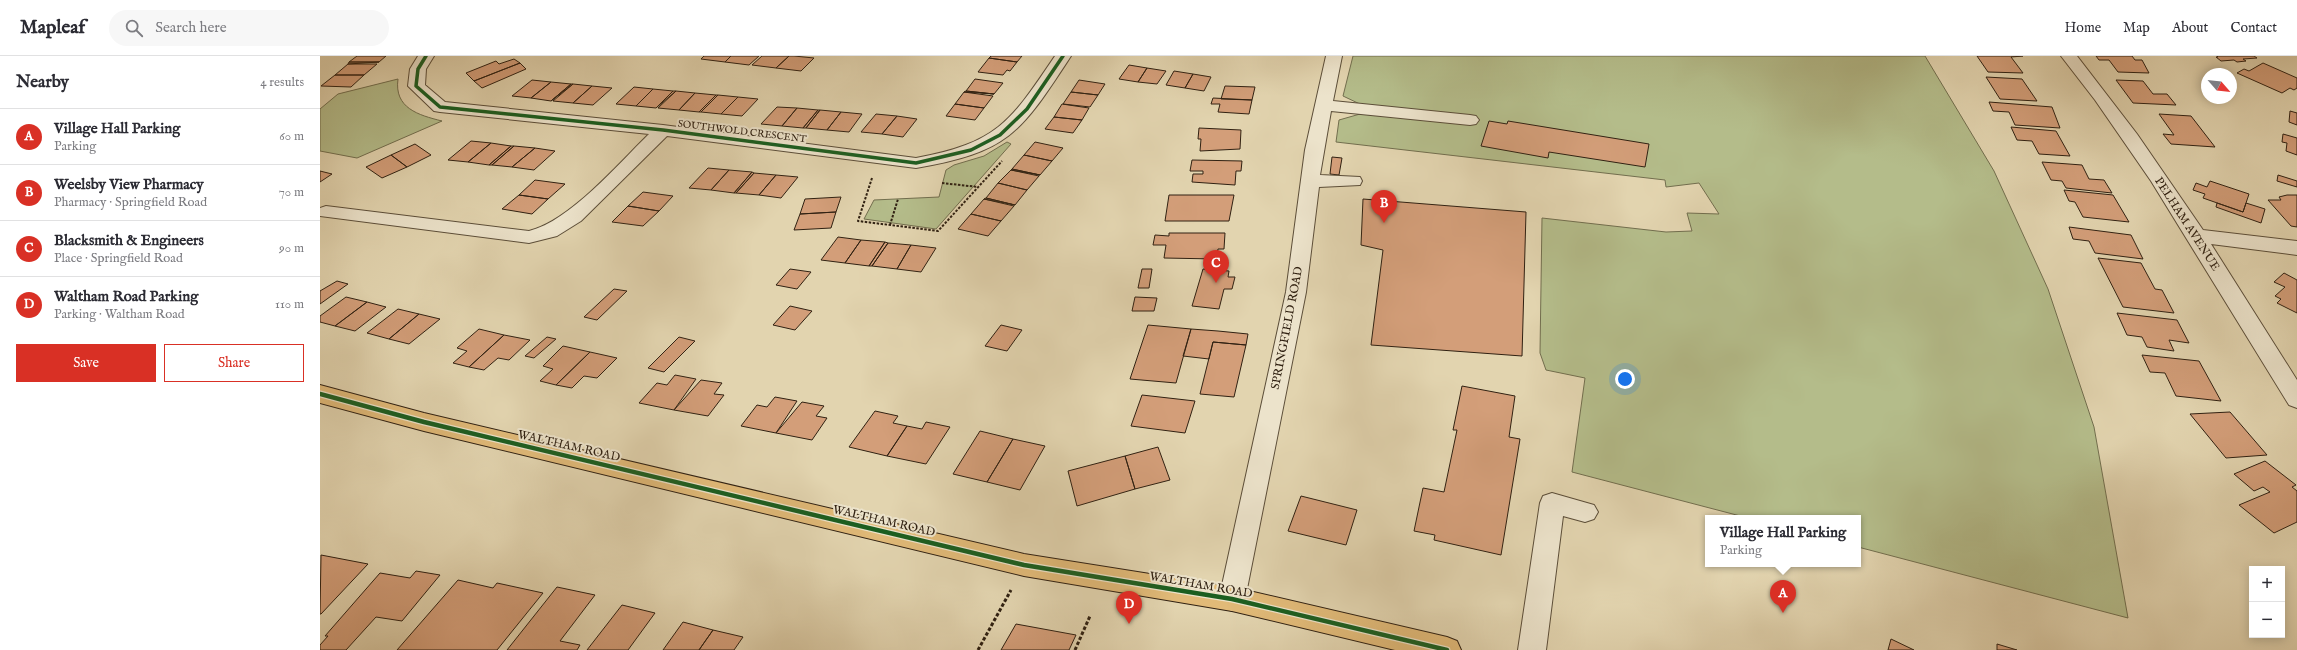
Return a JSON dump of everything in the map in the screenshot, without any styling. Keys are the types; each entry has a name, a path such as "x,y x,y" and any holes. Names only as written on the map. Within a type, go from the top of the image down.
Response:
{"main road":[{"name":"WALTHAM ROAD","path":"320,394 424,422 1024,565 1232,599 1447,650"}],"street":[{"name":"SOUTHWOLD CRESCENT","path":"426,56 418,69 416,86 440,107 662,130 916,163 947,157 976,148 1000,135 1018,119 1063,56"},
{"name":"SPRINGFIELD ROAD","path":"1232,599 1296,292 1310,181 1334,56"},
{"name":"PELHAM AVENUE","path":"2069,56 2121,125 2196,236 2297,399"},
{"path":"1324,105 1470,120"},
{"path":"326,212 529,237 550,232 574,218 662,130"},
{"path":"1310,181 1353,181"},
{"path":"2196,236 2297,248"},
{"path":"1532,650 1552,503 1585,512"}],"path":[{"path":"882,158 875,168 858,221 938,231 1021,140 1000,135"},
{"path":"942,183 978,187"},
{"path":"890,225 898,199"},
{"path":"978,650 993,625 1024,565"},
{"path":"1075,650 1090,616"}],"green space":[{"path":"1353,56 1925,56 1994,171 2048,289 2094,427 2128,618 1861,548 1861,515 1737,515 1572,472 1585,378 1546,370 1540,353 1542,218 1666,232 1692,231 1687,213 1719,214 1699,183 1666,187 1665,180 1336,142 1339,120 1360,114 1362,105 1343,96"},
{"path":"398,79 400,97 410,109 424,116 442,121 357,158 320,151 320,109 338,94"},
{"path":"1007,142 1011,144 936,229 864,219 874,200 939,197 946,170 954,165 984,156"}],"building":[{"path":"357,56 386,56 379,62 349,62"},
{"path":"704,56 731,56 725,62 701,59"},
{"path":"731,56 759,56 749,65 725,62"},
{"path":"762,56 789,56 776,68 752,65"},
{"path":"789,56 814,58 801,71 776,68"},
{"path":"991,56 1022,56 1017,62 989,58"},
{"path":"1977,56 2023,56 2011,57 2023,73 1988,72"},
{"path":"2096,56 2132,56 2135,60 2142,60 2149,73 2118,72 2109,60 2099,60"},
{"path":"2217,56 2254,56 2257,58 2243,59 2246,61 2237,62 2234,60 2221,61 2216,57 2218,57"},
{"path":"989,58 1017,62 1010,71 1007,70 1003,75 978,72"},
{"path":"514,59 520,63 474,81 466,73 496,61 499,64"},
{"path":"349,62 379,62 348,64"},
{"path":"520,63 526,69 482,88 474,81"},
{"path":"2263,63 2297,78 2297,88 2294,90 2290,88 2282,93 2237,73 2244,69 2249,71"},
{"path":"348,64 377,64 364,75 335,75"},
{"path":"1129,65 1147,68 1138,82 1119,79"},
{"path":"1147,68 1166,71 1157,84 1138,82"},
{"path":"1174,71 1193,74 1185,88 1166,85"},
{"path":"1193,74 1211,77 1204,91 1185,88"},
{"path":"335,75 364,75 351,87 321,86"},
{"path":"1986,77 2022,79 2037,101 2000,99"},
{"path":"975,79 1003,83 994,94 966,91"},
{"path":"532,80 551,82 531,98 512,96"},
{"path":"1079,80 1105,84 1098,95 1071,92"},
{"path":"2116,80 2143,81 2153,94 2167,94 2176,105 2133,103"},
{"path":"551,82 571,84 551,101 531,98"},
{"path":"571,84 573,84 551,101"},
{"path":"573,84 592,86 573,103 553,101"},
{"path":"592,86 612,88 593,105 573,103"},
{"path":"1225,86 1255,87 1252,100 1221,99"},
{"path":"634,87 653,89 636,106 616,104"},
{"path":"653,89 673,91 656,108 636,106"},
{"path":"673,91 676,91 656,108"},
{"path":"676,91 695,93 679,110 658,108"},
{"path":"966,91 994,94 964,92"},
{"path":"964,92 993,96 984,108 955,104"},
{"path":"1071,92 1098,95 1090,107 1063,104"},
{"path":"695,93 716,95 699,112 679,110"},
{"path":"716,95 718,95 701,112 699,112"},
{"path":"718,95 738,97 721,114 701,112"},
{"path":"738,97 758,99 742,116 721,114"},
{"path":"1213,98 1252,100 1249,114 1218,112 1220,104 1211,104"},
{"path":"1989,102 2052,107 2060,128 2015,125 2009,112 1993,111"},
{"path":"955,104 984,108 975,120 946,116"},
{"path":"1062,104 1089,108 1082,120 1054,117"},
{"path":"777,107 797,108 782,126 761,124"},
{"path":"797,108 818,110 803,128 782,126"},
{"path":"818,110 820,110 806,128 803,128"},
{"path":"820,110 841,112 827,130 806,128"},
{"path":"2290,111 2297,113 2297,125 2289,122"},
{"path":"841,112 862,114 849,132 827,130"},
{"path":"876,114 897,116 882,134 861,132"},
{"path":"2159,114 2191,116 2215,147 2171,144 2163,134 2174,135"},
{"path":"897,116 917,119 903,137 882,134"},
{"path":"1054,117 1082,120 1073,133 1045,129"},
{"path":"1489,121 1507,124 1508,121 1649,144 1645,167 1549,152 1548,158 1481,146"},
{"path":"2011,127 2056,131 2070,156 2039,154 2032,141 2017,140"},
{"path":"1199,128 1241,130 1240,149 1200,151 1201,139 1198,139"},
{"path":"2283,134 2297,138 2297,155 2286,151 2287,143 2282,142"},
{"path":"471,141 491,143 468,162 448,160"},
{"path":"1035,142 1063,148 1052,161 1024,155"},
{"path":"491,143 511,146 489,165 468,162"},
{"path":"415,144 431,155 407,167 391,155"},
{"path":"511,146 514,146 492,165 489,165"},
{"path":"514,146 535,148 512,167 492,165"},
{"path":"535,148 555,151 534,170 512,167"},
{"path":"391,155 407,167 382,178 366,167"},
{"path":"1024,155 1052,161 1040,175 1012,169"},
{"path":"1332,157 1342,158 1339,175 1330,174"},
{"path":"1192,160 1242,161 1241,171 1236,171 1235,185 1192,182 1193,174 1203,174 1203,171 1190,171"},
{"path":"2042,162 2082,165 2089,179 2104,180 2112,193 2066,188 2062,181 2051,180"},
{"path":"708,168 729,170 711,190 689,188"},
{"path":"1012,169 1040,175 1011,170"},
{"path":"729,170 752,172 734,193 711,190"},
{"path":"1011,170 1039,176 1027,190 998,183"},
{"path":"320,171 332,174 320,182"},
{"path":"752,172 754,173 736,193 734,193"},
{"path":"754,173 776,175 759,195 736,193"},
{"path":"776,175 798,177 781,198 759,195"},
{"path":"2278,175 2297,181 2297,187 2277,181"},
{"path":"535,180 565,184 548,199 519,195"},
{"path":"2210,181 2249,194 2243,212 2203,198 2205,194 2193,190 2196,183 2207,187"},
{"path":"998,183 1027,190 1015,205 986,198"},
{"path":"2064,190 2113,195 2129,222 2083,217 2075,202 2069,201"},
{"path":"643,192 673,196 659,211 628,206"},
{"path":"519,195 548,199 532,214 502,209"},
{"path":"1169,195 1234,195 1229,221 1165,221"},
{"path":"2297,195 2297,227 2291,226 2268,200 2281,200 2279,197"},
{"path":"841,197 836,212 800,214 805,199"},
{"path":"986,198 1015,205 984,199"},
{"path":"984,199 1014,206 1001,221 971,214"},
{"path":"1363,199 1526,212 1522,356 1371,345 1383,250 1361,245"},
{"path":"2217,203 2243,212 2246,203 2265,209 2261,223 2216,207"},
{"path":"628,206 659,211 643,226 612,222"},
{"path":"836,212 831,228 794,230 800,214"},
{"path":"971,214 1001,221 988,236 958,229"},
{"path":"2069,227 2131,235 2143,259 2095,253 2089,241 2073,239"},
{"path":"1169,233 1225,233 1224,249 1218,249 1216,259 1164,258 1166,245 1153,245 1155,235 1169,236"},
{"path":"838,237 861,240 845,263 821,260"},
{"path":"861,240 885,242 869,266 845,263"},
{"path":"885,242 888,243 872,266 869,266"},
{"path":"888,243 911,245 897,269 872,266"},
{"path":"911,245 936,248 921,272 897,269"},
{"path":"2098,258 2141,263 2155,289 2162,290 2174,313 2123,307"},
{"path":"790,269 811,272 797,289 776,285"},
{"path":"1142,269 1152,269 1149,288 1138,288"},
{"path":"1203,269 1229,271 1228,277 1235,277 1232,289 1224,289 1219,309 1192,306"},
{"path":"2284,273 2297,280 2297,313 2277,303 2281,299 2275,296 2285,287 2274,282"},
{"path":"337,281 348,284 320,304 320,291"},
{"path":"614,289 627,291 597,320 584,317"},
{"path":"346,297 367,302 335,326 320,322 320,316"},
{"path":"1135,297 1157,298 1154,311 1132,311"},
{"path":"367,302 386,307 355,331 335,326"},
{"path":"790,306 812,311 795,330 773,325"},
{"path":"398,309 419,314 389,339 367,333"},
{"path":"2117,313 2177,320 2189,343 2169,340 2174,351 2147,347 2142,337 2127,335"},
{"path":"419,314 440,319 409,344 389,339"},
{"path":"1001,325 1022,330 1007,351 985,346"},
{"path":"1148,325 1191,329 1176,383 1130,379"},
{"path":"479,329 504,335 469,367 453,363 467,351 457,348"},
{"path":"1191,329 1248,334 1246,345 1213,342 1209,359 1183,356"},
{"path":"504,335 530,340 509,360 498,358 484,370 469,367"},
{"path":"547,337 556,339 534,358 525,356"},
{"path":"679,337 695,341 664,372 648,368"},
{"path":"1213,342 1246,345 1234,397 1200,394"},
{"path":"563,346 590,352 556,385 540,381 553,369 543,366"},
{"path":"590,352 617,358 597,378 584,376 572,388 556,385"},
{"path":"2142,355 2199,361 2221,401 2176,396 2165,373 2150,372"},
{"path":"675,375 696,379 674,410 639,403 657,383 667,385"},
{"path":"701,380 722,383 714,394 724,395 708,416 674,410"},
{"path":"1462,386 1515,396 1509,437 1520,439 1501,555 1434,540 1435,535 1414,531 1423,488 1444,492 1457,430 1453,430"},
{"path":"1142,395 1195,401 1185,433 1131,426"},
{"path":"775,397 797,401 776,433 741,426 757,405 767,407"},
{"path":"802,402 824,406 816,416 827,418 812,440 776,433"},
{"path":"875,411 898,416 893,423 907,426 887,456 849,447"},
{"path":"2230,412 2267,455 2226,458 2190,414"},
{"path":"926,422 950,427 926,464 887,456 907,426 922,429"},
{"path":"980,431 1013,439 987,482 953,474"},
{"path":"1013,439 1045,446 1020,490 987,482"},
{"path":"1158,447 1170,480 1135,489 1125,456"},
{"path":"1125,456 1135,489 1077,506 1068,471"},
{"path":"2265,461 2296,485 2292,487 2297,491 2297,522 2274,533 2239,505 2270,492 2263,487 2254,491 2234,474"},
{"path":"1301,496 1357,510 1346,545 1288,531"},
{"path":"321,555 368,564 320,614"},
{"path":"416,571 440,575 402,621 376,617 346,650 320,650 320,645 328,636 325,636 380,573 410,578"},
{"path":"458,580 493,588 497,583 543,593 497,650 397,650"},
{"path":"557,587 595,595 560,641 580,645 577,650 507,650"},
{"path":"622,605 655,613 628,650 587,650"},
{"path":"683,622 713,630 699,650 663,650"},
{"path":"1016,624 1076,635 1069,650 1001,650"},
{"path":"713,630 743,637 734,650 699,650"},
{"path":"1891,639 1914,650 1888,650"},
{"path":"1997,644 2017,650 1997,650"}],"cycle path":[{"path":"426,56 418,69 416,86 440,107 663,130 916,163 960,154 981,146 1000,135 1027,109 1063,56"},
{"path":"320,394 424,422 1024,565 1232,599 1447,650"}],"place":[{"name":"Weelsby View Pharmacy","path":"1384,223"},
{"name":"Blacksmith & Engineers","path":"1216,283"},
{"name":"Village Hall Parking","path":"1783,613"},
{"name":"Waltham Road Parking","path":"1129,624"}]}
